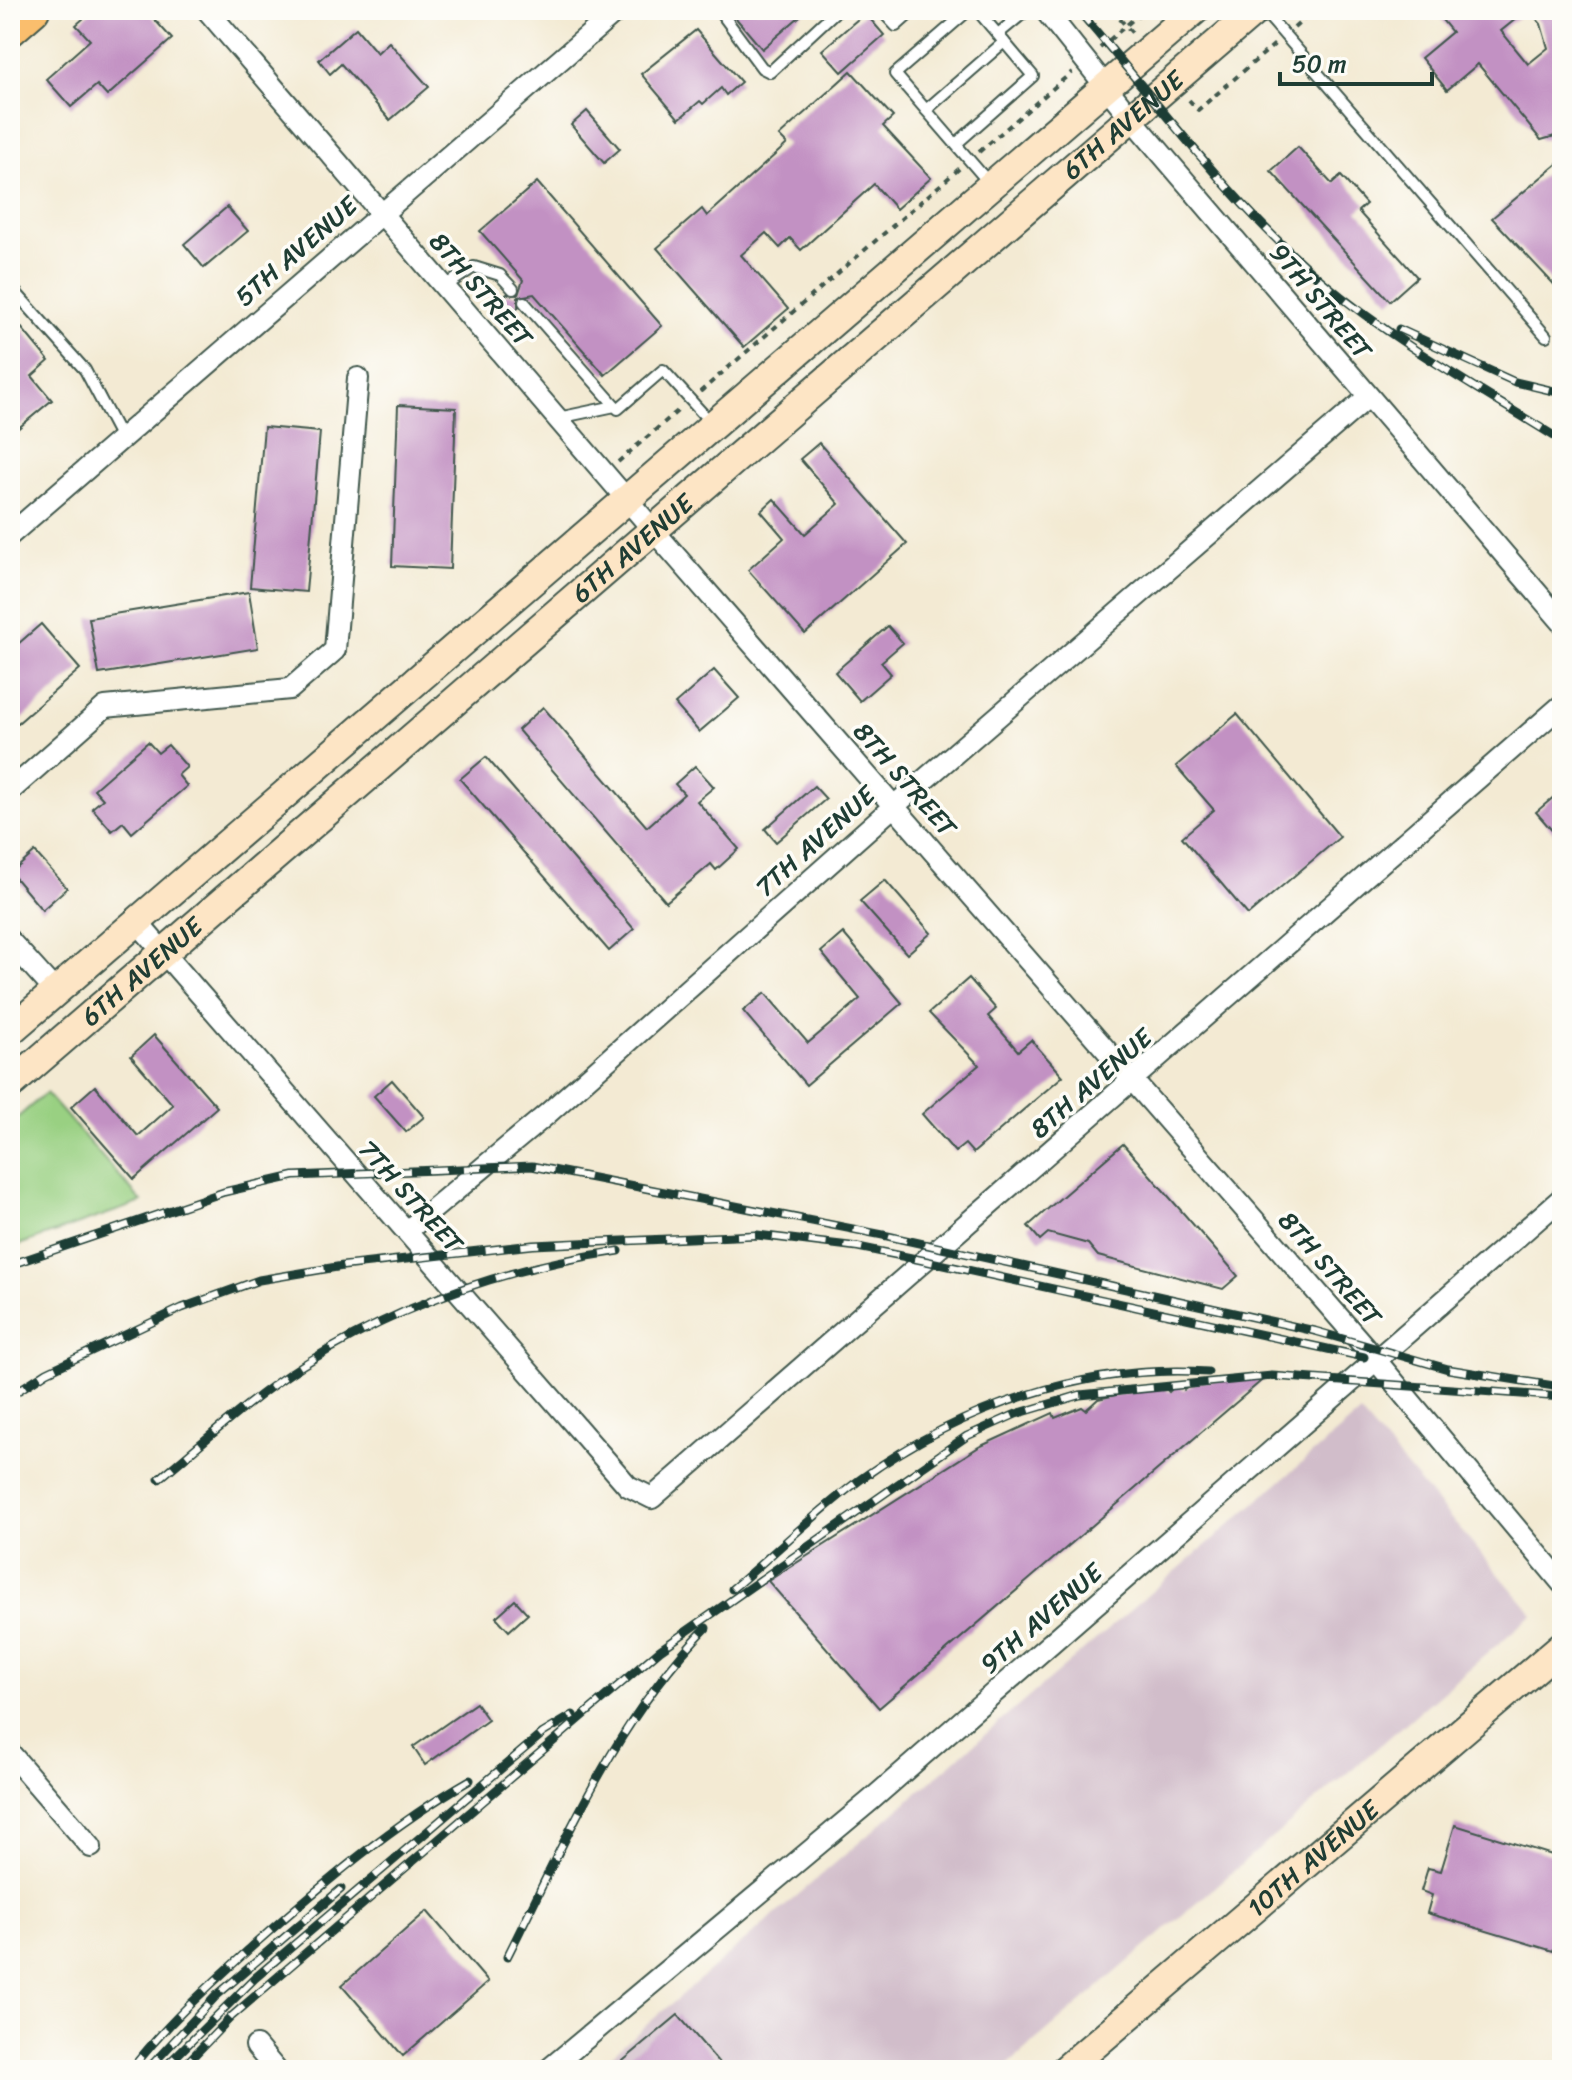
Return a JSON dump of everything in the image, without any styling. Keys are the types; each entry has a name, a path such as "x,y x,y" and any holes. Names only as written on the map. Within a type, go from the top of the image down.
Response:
{"main road":[{"path":"10,30 33,10"},
{"name":"6TH AVENUE","path":"10,1031 1195,10"},
{"name":"6TH AVENUE","path":"10,1085 1256,10"},
{"name":"10TH AVENUE","path":"1065,2070 1562,1646"}],"street":[{"name":"8TH STREET","path":"207,10 627,500 1376,1360 1562,1583"},
{"name":"5TH AVENUE","path":"10,535 380,212 618,10"},
{"name":"9TH STREET","path":"1045,10 1131,118 1562,622"},
{"path":"10,791 105,707 290,689 335,650 358,378"},
{"name":"7TH AVENUE","path":"407,1231 546,1115 894,806 1368,397"},
{"name":"8TH AVENUE","path":"652,1498 1562,705"},
{"name":"7TH STREET","path":"137,922 628,1486 652,1498"},
{"path":"10,941 56,992"},
{"name":"9TH AVENUE","path":"548,2070 883,1789 1562,1198"},
{"path":"10,1753 91,1847"},
{"path":"256,2046 276,2070"}],"lane":[{"path":"719,10 762,68 770,72 837,10"},
{"path":"882,11 896,26 914,10"},
{"path":"969,10 895,74 991,186"},
{"path":"956,144 1033,76 977,10"},
{"path":"926,110 1027,10"},
{"path":"1263,10 1546,336"},
{"path":"444,287 474,267 500,275 513,289"},
{"path":"10,286 85,370 121,438"},
{"path":"524,302 618,409 663,370 714,426"},
{"path":"558,418 615,406"}],"path":[{"path":"605,473 1144,10"},
{"path":"1198,110 1314,10"}],"shaded area":[{"path":"1360,1413 1533,1614 1002,2070 594,2070"}],"green space":[{"path":"46,1093 142,1202 10,1248 10,1124"}],"building":[{"path":"93,10 146,10 172,39 107,96 97,85 71,107 46,79 90,40 76,25"},
{"path":"729,10 807,10 762,49"},
{"path":"1434,10 1527,10 1501,31 1528,64 1548,48 1541,24 1529,10 1562,10 1562,134 1541,140 1478,64 1447,90 1421,58 1452,32"},
{"path":"865,13 884,35 842,72 822,50"},
{"path":"356,28 377,53 389,42 429,87 390,120 341,64 330,74 319,60"},
{"path":"696,30 741,82 726,95 721,88 679,119 641,74"},
{"path":"851,71 893,117 883,126 931,178 896,209 874,184 801,250 790,238 780,248 766,233 741,255 788,309 744,347 657,248 702,209 707,216 787,144 779,136"},
{"path":"587,111 620,149 604,163 571,125"},
{"path":"1298,147 1332,184 1341,176 1366,204 1358,211 1417,277 1390,301 1271,171"},
{"path":"1562,160 1562,293 1492,218"},
{"path":"537,182 662,326 605,375 534,294 518,297 518,308 513,312 501,299 507,294 518,295 523,280 480,231"},
{"path":"227,207 248,231 204,268 184,244"},
{"path":"10,314 49,361 32,376 52,400 10,435"},
{"path":"398,405 456,408 450,569 392,566"},
{"path":"264,427 320,432 306,592 250,587"},
{"path":"819,443 907,544 805,634 748,570 784,538 761,511 774,499 805,534 839,504 800,459"},
{"path":"249,592 258,648 99,674 89,618"},
{"path":"41,624 80,669 18,723 10,713 10,651"},
{"path":"888,626 903,643 881,662 891,674 860,701 835,672"},
{"path":"714,670 739,698 699,732 675,704"},
{"path":"543,707 647,827 684,794 675,784 695,766 714,787 697,801 739,849 716,870 711,864 666,902 518,730"},
{"path":"1237,714 1340,837 1248,915 1182,837 1214,810 1176,766"},
{"path":"148,742 158,753 168,745 187,767 178,775 187,786 132,833 123,822 112,831 92,808 103,799 94,789"},
{"path":"486,757 634,929 609,951 460,779"},
{"path":"814,786 826,799 776,842 765,829"},
{"path":"1562,790 1562,842 1536,812"},
{"path":"35,852 67,888 42,910 11,873"},
{"path":"885,880 931,933 907,954 860,901"},
{"path":"843,933 902,1003 806,1085 743,1011 765,993 808,1043 860,999 821,952"},
{"path":"969,978 996,1009 988,1016 1018,1051 1031,1040 1063,1076 973,1153 965,1144 955,1152 922,1114 979,1065 929,1013"},
{"path":"154,1035 217,1107 134,1179 71,1107 95,1086 138,1136 173,1105 131,1056"},
{"path":"392,1080 424,1117 406,1132 374,1096"},
{"path":"1123,1144 1238,1276 1223,1289 1098,1256 1088,1244 1048,1233 1040,1240 1028,1226"},
{"path":"1267,1376 879,1708 768,1581 979,1447 1053,1413 1055,1418 1082,1407 1086,1410 1098,1399 1162,1385 1169,1392 1178,1383 1184,1390 1196,1382"},
{"path":"515,1600 528,1614 509,1631 496,1617"},
{"path":"476,1703 488,1720 425,1765 413,1747"},
{"path":"1455,1825 1562,1858 1562,1923 1553,1951 1427,1913 1432,1895 1421,1891 1428,1868 1441,1871"},
{"path":"427,1911 488,1982 403,2056 342,1985"},
{"path":"678,2015 719,2063 711,2070 612,2070"}],"railway":[{"path":"1078,10 1226,186 1289,252 1351,305 1410,346 1562,441"},
{"path":"1399,329 1515,382 1562,393"},
{"path":"10,1265 224,1192 294,1176 532,1166 883,1235 1315,1331 1448,1369 1554,1386"},
{"path":"10,1396 47,1372 182,1308 259,1280 343,1266 533,1245 757,1235 858,1247 1364,1357"},
{"path":"159,1479 284,1377 377,1324 495,1278 619,1251"},
{"path":"732,1589 861,1479 900,1453 982,1411 1070,1383 1116,1375 1162,1371 1208,1372"},
{"path":"180,2070 232,2016 660,1650 967,1436 1016,1414 1080,1395 1272,1376 1562,1397"},
{"path":"507,1957 571,1827 618,1743 674,1664 706,1628"},
{"path":"162,2070 255,1978 543,1733 573,1715"},
{"path":"131,2070 190,2004 307,1899 386,1836 470,1780"},
{"path":"147,2070 216,1996 341,1889"}]}
